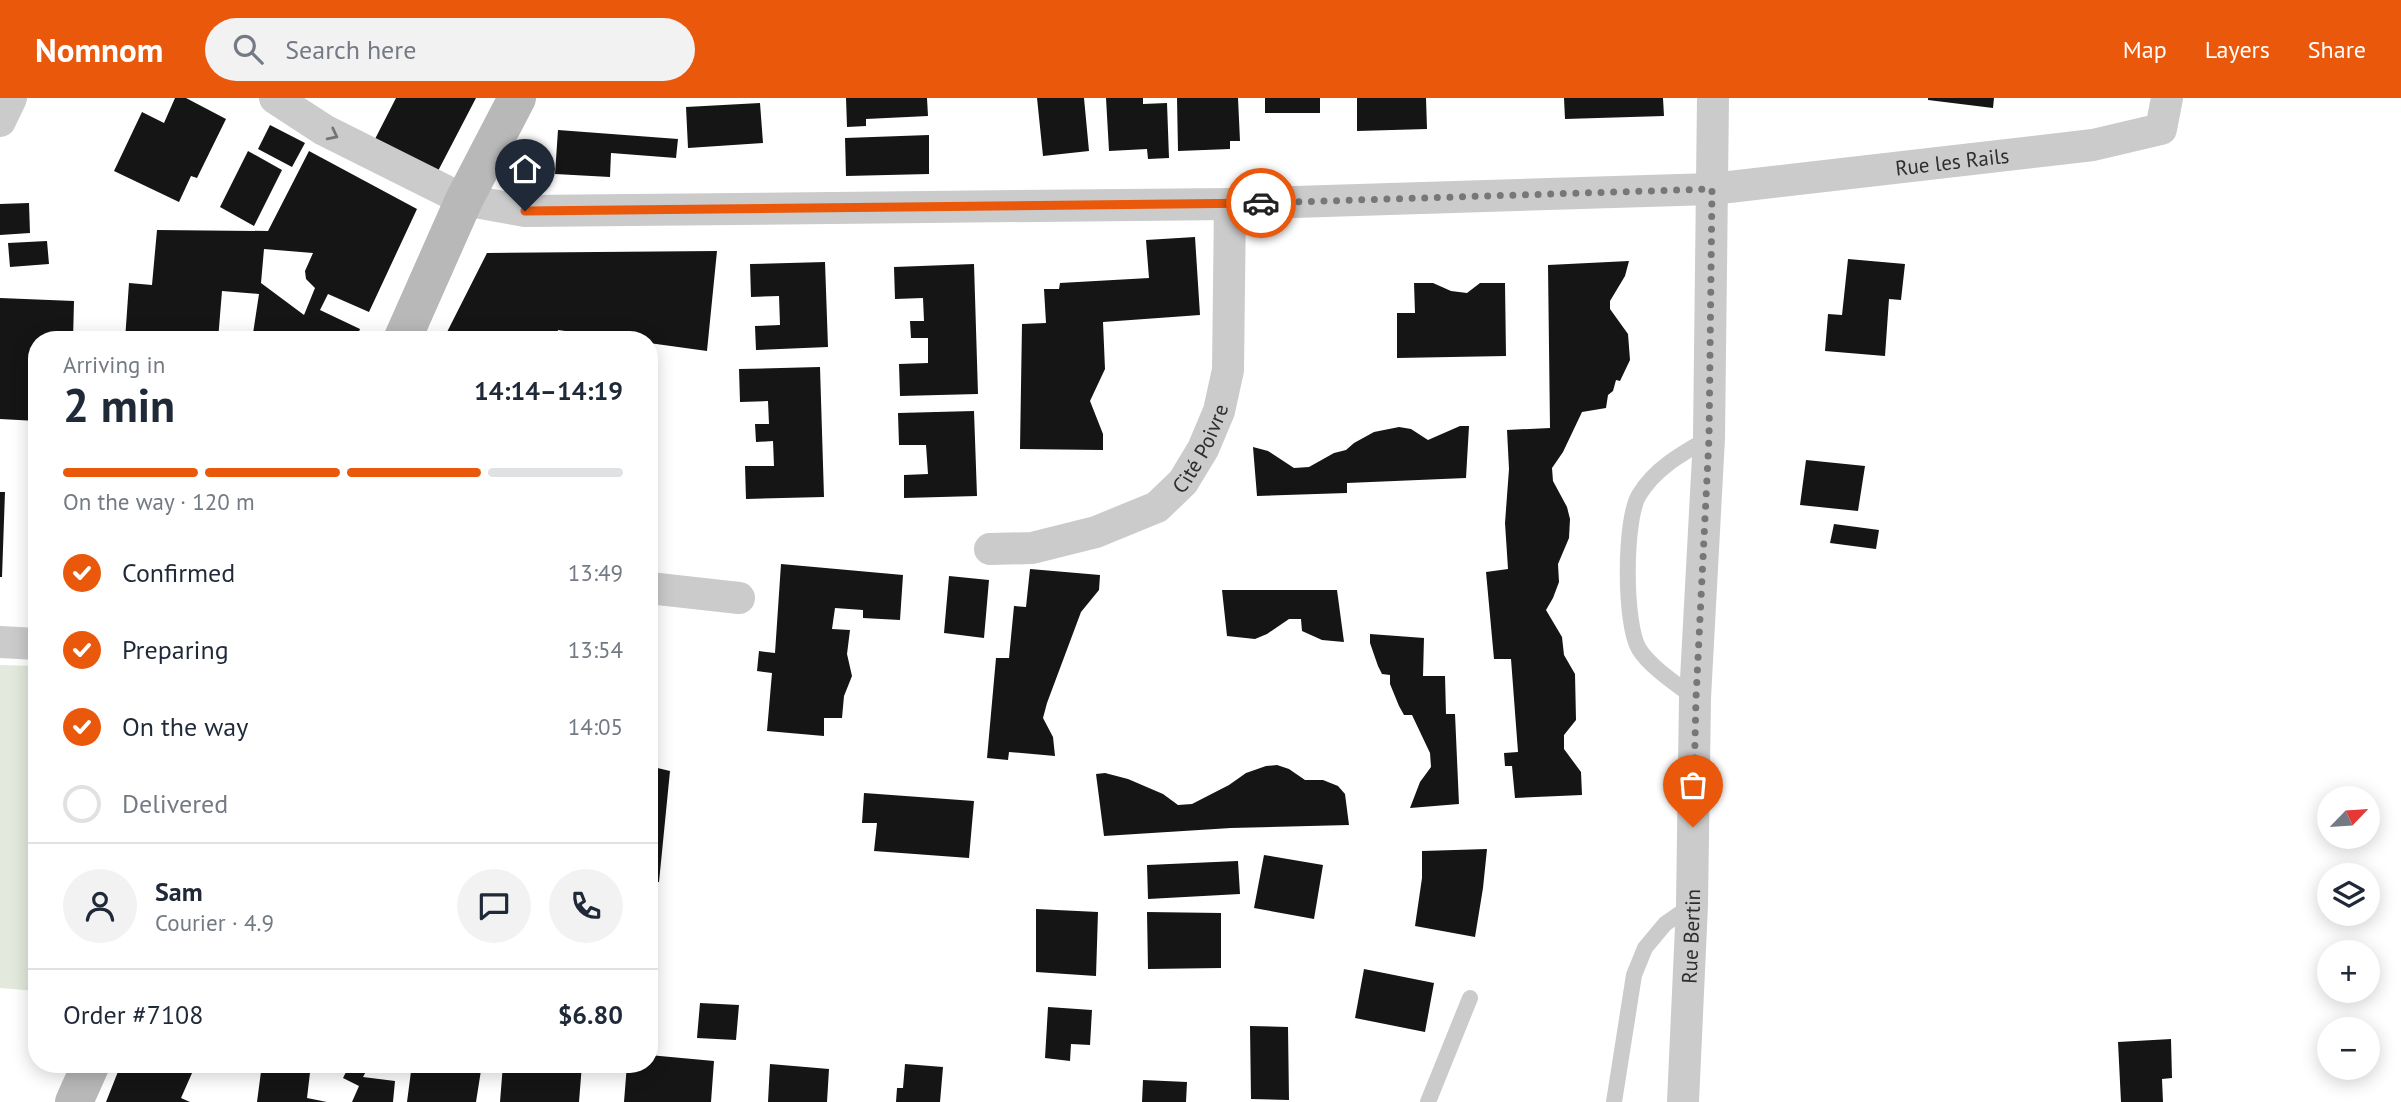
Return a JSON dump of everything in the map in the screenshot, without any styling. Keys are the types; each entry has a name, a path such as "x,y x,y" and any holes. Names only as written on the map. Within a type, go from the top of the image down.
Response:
{"main road":[{"path":"406,331 464,200 517,98"},
{"path":"74,1102 87,1073"}],"street":[{"path":"0,121 11,98"},
{"path":"275,98 324,131 464,200 525,211 1230,204 1712,189"},
{"name":"Rue Bertin","path":"1683,1102 1692,905 1696,698 1709,438 1713,98"},
{"name":"Rue les Rails","path":"1712,189 2093,145 2161,129 2167,98"},
{"name":"Cité Poivre","path":"990,549 1032,548 1096,532 1157,507 1183,482 1203,449 1219,411 1228,370 1230,204"},
{"path":"658,589 739,598"},
{"path":"0,642 28,644"}],"lane":[{"path":"1696,698 1664,676 1638,648 1629,608 1628,535 1638,496 1670,461 1709,438"},
{"path":"1614,1102 1634,975 1645,948 1665,923 1692,905"},
{"path":"1428,1102 1470,998"}],"shaded area":[{"path":"0,665 28,666 28,990 0,988"}],"building":[{"path":"175,98 186,98 226,119 197,178 191,176 179,202 114,171 142,112 164,123"},
{"path":"396,98 476,98 438,171 375,139"},
{"path":"846,98 927,98 928,116 866,119 866,126 847,127"},
{"path":"1037,98 1084,98 1089,151 1043,156"},
{"path":"1106,98 1143,98 1143,104 1167,103 1169,158 1148,159 1147,149 1109,151"},
{"path":"1177,98 1238,98 1240,141 1230,141 1230,149 1178,151"},
{"path":"1265,98 1320,98 1320,113 1265,113"},
{"path":"1357,98 1426,98 1427,129 1357,131"},
{"path":"1564,98 1663,98 1664,116 1565,119"},
{"path":"1928,98 1994,98 1993,108"},
{"path":"760,103 763,143 688,148 686,107"},
{"path":"270,125 305,143 292,167 258,149"},
{"path":"558,130 678,139 676,158 611,153 610,177 555,174"},
{"path":"929,135 929,174 846,176 845,138"},
{"path":"248,151 282,170 254,226 220,207"},
{"path":"309,151 417,209 369,312 328,294 320,310 360,329 359,331 253,331 259,294 222,291 219,331 126,331 129,283 152,285 157,230 268,231","holes":["264,249 313,253 305,271 306,279 315,288 304,315 261,283"]},
{"path":"29,203 30,233 0,235 0,204"},
{"path":"1195,237 1200,315 1103,322 1105,369 1090,401 1103,434 1103,450 1020,449 1022,324 1046,323 1044,289 1059,289 1060,283 1149,278 1146,240"},
{"path":"47,241 49,264 10,267 8,243"},
{"path":"717,251 707,351 658,344 658,331 448,331 487,253"},
{"path":"1848,259 1905,264 1901,300 1889,299 1885,356 1825,351 1828,314 1842,315"},
{"path":"1629,261 1625,276 1610,301 1610,309 1628,334 1630,360 1620,381 1616,380 1613,391 1608,395 1606,408 1582,412 1563,452 1552,468 1553,481 1567,507 1570,519 1569,538 1558,564 1559,582 1546,610 1562,637 1564,655 1575,674 1576,720 1564,735 1564,749 1581,772 1582,795 1515,798 1512,766 1505,766 1504,753 1518,752 1511,659 1494,659 1486,572 1508,569 1505,523 1509,469 1507,430 1550,428 1548,265"},
{"path":"825,262 828,347 756,350 755,326 780,325 779,296 751,297 750,264"},
{"path":"974,264 978,394 900,396 899,364 928,363 928,338 911,338 910,321 924,321 923,298 895,299 894,267"},
{"path":"1414,283 1433,283 1451,291 1467,293 1480,283 1505,283 1506,356 1397,358 1397,313 1415,313"},
{"path":"0,298 74,301 73,331 28,331 28,421 0,419"},
{"path":"820,367 824,497 746,499 745,466 774,466 773,441 756,442 755,424 769,424 768,401 740,402 739,369"},
{"path":"974,411 977,496 904,498 904,475 928,474 926,445 899,445 898,413"},
{"path":"1460,426 1469,426 1466,478 1347,483 1347,493 1257,496 1253,447 1268,451 1294,468 1309,467 1334,453 1346,450 1374,432 1399,427 1411,429 1428,440"},
{"path":"1806,460 1865,466 1858,511 1800,505"},
{"path":"0,492 5,492 2,577 0,577"},
{"path":"1834,524 1879,530 1876,549 1830,543"},
{"path":"781,564 903,575 900,620 863,618 863,610 835,608 832,629 850,630 847,654 852,676 844,696 842,718 824,718 824,736 767,731 772,673 757,671 759,651 775,653"},
{"path":"1030,569 1100,575 1099,590 1081,612 1043,718 1053,737 1055,756 1009,752 1008,760 987,758 996,658 1009,658 1014,606 1026,607"},
{"path":"949,576 989,580 984,638 944,633"},
{"path":"1222,590 1337,590 1344,642 1322,640 1302,631 1301,619 1289,619 1255,639 1227,636"},
{"path":"1370,634 1424,638 1423,676 1445,676 1446,714 1455,714 1459,804 1410,808 1420,782 1431,767 1430,753 1412,715 1404,715 1399,706 1390,684 1390,675 1382,674 1370,643"},
{"path":"1277,765 1289,769 1305,780 1323,780 1338,786 1345,794 1349,825 1231,828 1104,836 1096,774 1105,773 1128,779 1163,794 1178,805 1192,804 1246,773"},
{"path":"658,768 670,771 658,882"},
{"path":"864,793 974,801 969,858 874,851 877,823 862,823"},
{"path":"1487,849 1475,937 1415,926 1422,878 1422,851"},
{"path":"1264,855 1323,865 1314,919 1254,908"},
{"path":"1238,861 1240,894 1148,899 1147,865"},
{"path":"1036,909 1098,912 1096,976 1036,972"},
{"path":"1147,912 1221,913 1221,968 1148,969"},
{"path":"1364,969 1434,983 1425,1032 1355,1018"},
{"path":"700,1003 739,1005 736,1040 697,1038"},
{"path":"1048,1007 1092,1010 1090,1045 1071,1044 1070,1061 1045,1058"},
{"path":"1250,1026 1288,1027 1289,1100 1251,1099"},
{"path":"2171,1039 2172,1078 2162,1079 2163,1102 2121,1102 2118,1042"},
{"path":"658,1056 714,1061 711,1102 624,1102 626,1073 658,1073"},
{"path":"770,1064 829,1069 827,1102 768,1102"},
{"path":"905,1064 943,1067 940,1102 896,1102 897,1088 903,1088"},
{"path":"117,1073 192,1073 181,1098 190,1102 106,1102"},
{"path":"261,1073 310,1073 307,1098 327,1102 257,1102"},
{"path":"346,1073 365,1073 363,1077 395,1081 393,1102 352,1102 359,1086 343,1078"},
{"path":"411,1073 481,1073 476,1102 407,1102"},
{"path":"502,1073 581,1073 579,1102 500,1102"},
{"path":"1143,1080 1187,1082 1186,1102 1142,1102"}],"way so far":[{"path":"1261,203 1712,189 1709,438 1696,698 1693,827"}],"route":[{"path":"525,211 1261,203"}]}
